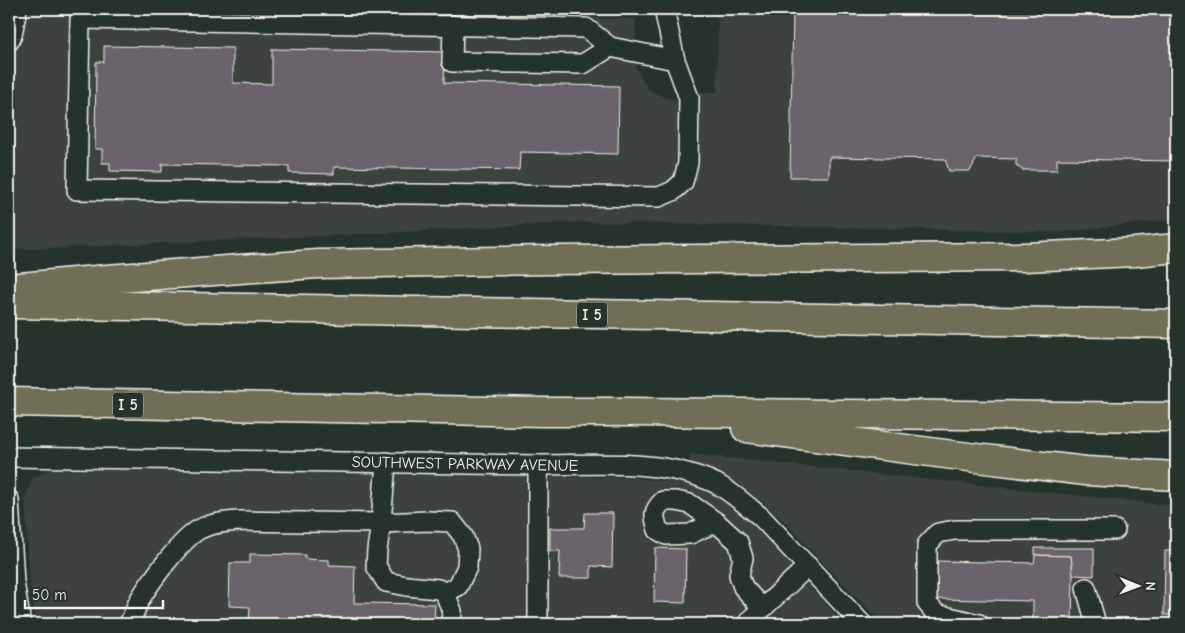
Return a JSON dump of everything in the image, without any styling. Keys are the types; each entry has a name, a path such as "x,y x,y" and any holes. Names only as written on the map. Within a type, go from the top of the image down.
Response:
{"highway":[{"path":"9,288 318,264 553,260 1026,257 1119,253 1176,248"},
{"name":"I 5","path":"9,304 1176,324"},
{"name":"I 5","path":"9,402 542,412 1176,417"},
{"name":"I 5","path":"625,412 1086,471 1176,476"}],"street":[{"path":"10,38 17,9"},
{"path":"664,9 675,60 689,98 688,163 683,182 673,191 659,197 77,190 80,19 586,28 610,47 675,60"},
{"path":"453,25 452,62 583,64 610,47"},
{"name":"SOUTHWEST PARKWAY AVENUE","path":"9,457 637,466 667,469 693,475 716,484 735,496 761,517 862,624"},
{"path":"386,462 376,566 386,582 438,589 445,593 452,611 451,624"},
{"path":"536,624 538,617 538,465"},
{"path":"9,500 11,582 21,624"},
{"path":"129,624 140,600 156,576 182,544 200,529 220,523 238,521 452,522 463,536 468,549 467,567 458,586 445,593"},
{"path":"716,522 738,542 742,558 739,575 743,587 762,608"},
{"path":"979,624 936,614 927,603 928,545 938,533 956,530 1115,530"},
{"path":"747,624 808,566"},
{"path":"1086,588 1096,624"}],"shaded area":[{"path":"9,9 261,9 635,19 636,68 648,89 666,98 679,100 697,92 717,92 718,18 700,9 1176,9 1176,219 1062,232 582,222 384,233 9,249"},
{"path":"690,454 1176,506 1176,624 883,624 789,526 761,501 728,477 689,462"},
{"path":"51,469 414,473 634,478 676,482 711,491 745,516 844,624 38,624 31,598 25,498 32,479"}],"building":[{"path":"793,9 1176,9 1176,161 1057,159 1057,170 1022,170 1016,165 1016,159 977,158 970,171 949,171 945,159 829,157 829,177 790,177"},
{"path":"104,46 233,48 233,83 272,84 272,49 445,52 444,83 619,86 618,154 520,152 519,170 334,167 334,174 289,173 289,166 162,164 162,172 110,171 110,163 102,163 102,149 95,149 96,62 104,62"},
{"path":"585,513 613,513 612,567 591,566 591,578 559,578 560,551 550,551 550,528 584,528"},
{"path":"655,548 686,549 685,603 654,602"},
{"path":"1035,548 1094,548 1094,576 1073,575 1071,556 1035,555"},
{"path":"1165,551 1176,551 1176,615 1164,615"},
{"path":"250,554 305,555 305,559 329,560 329,565 355,566 354,603 435,604 434,624 249,624 250,607 229,606 230,563 250,563"},
{"path":"1035,555 1071,556 1073,575 1072,624 1033,624 1033,601 936,599 937,561 1034,563"}]}
